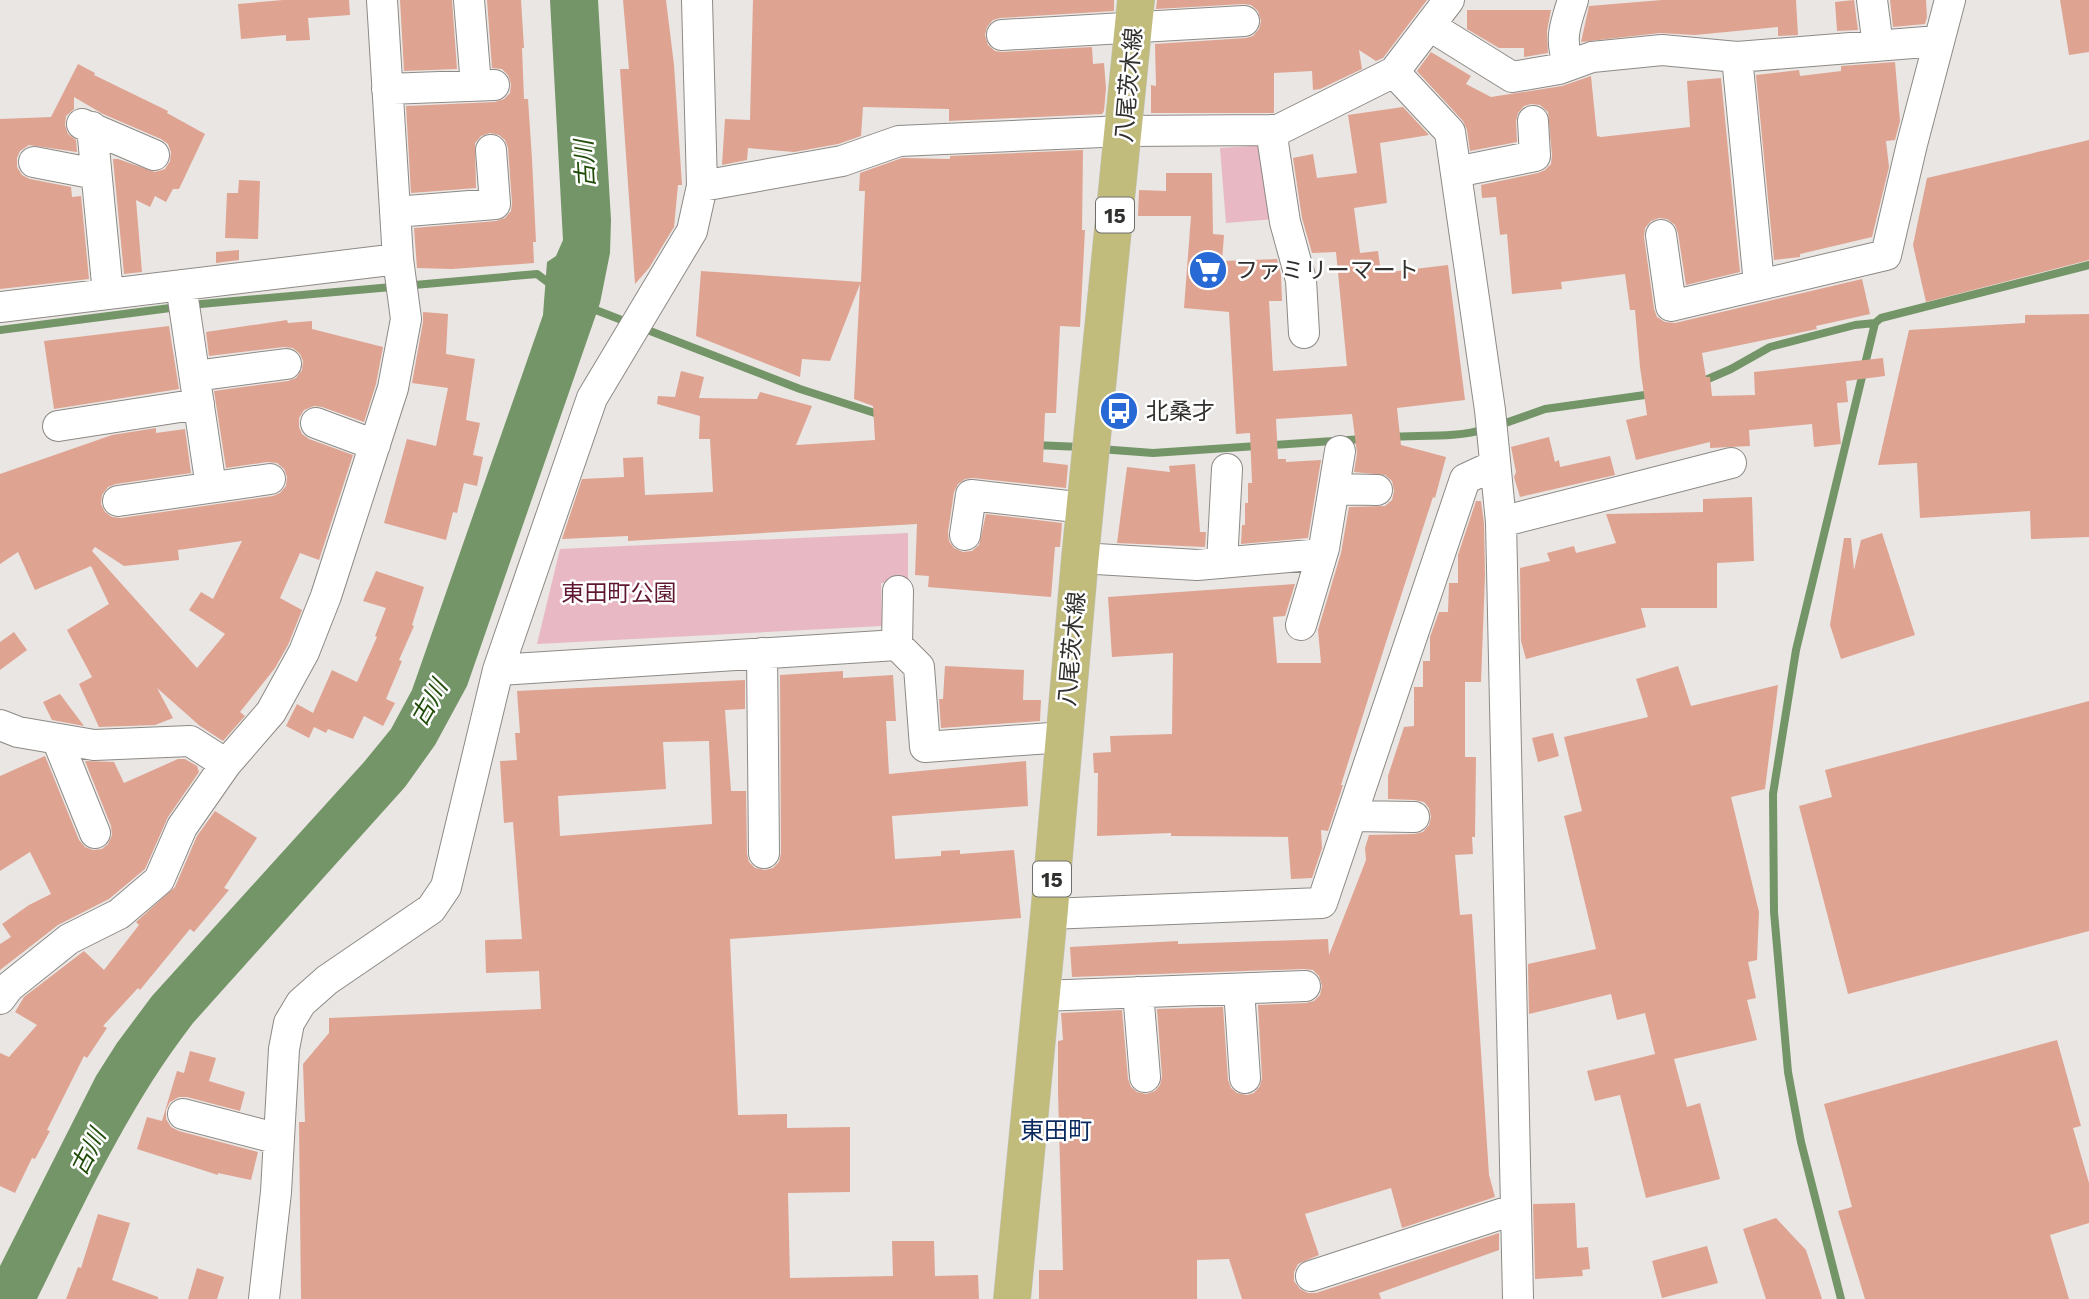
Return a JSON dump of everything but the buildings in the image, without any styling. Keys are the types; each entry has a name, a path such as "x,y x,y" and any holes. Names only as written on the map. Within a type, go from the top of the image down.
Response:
{"main road":[{"name":"八尾茨木線","path":"1012,1299 1080,558 1135,14"}],"street":[{"path":"0,999 9,986 69,939 119,914 159,880 182,827 226,764 271,712 304,652 351,524 376,445 393,388 406,319 400,279 382,0"},
{"path":"387,89 485,85 469,0"},
{"path":"264,1299 276,1192 284,1049 289,1023 301,1003 327,980 431,909 446,887 498,670 592,398 692,231 702,186 697,0"},
{"path":"702,186 842,161 899,141 1125,131 1278,130 1394,72 1449,0"},
{"path":"1569,65 1563,50 1564,27 1573,0"},
{"path":"1872,0 1878,46"},
{"path":"1661,235 1671,306 1886,255 1950,0"},
{"path":"1002,36 1135,14 1244,21"},
{"path":"1430,26 1512,77 1527,76 1592,57 1662,50 1737,57 1938,41"},
{"path":"1737,57 1759,284"},
{"path":"1394,72 1450,132 1493,441 1501,522 1518,1299"},
{"path":"1456,172 1535,156 1533,121"},
{"path":"108,294 96,174 87,125 154,155"},
{"path":"1271,130 1285,222 1301,280 1304,333"},
{"path":"395,212 495,204 491,149"},
{"path":"34,162 96,174"},
{"path":"0,307 108,294 183,302 400,279"},
{"path":"183,302 211,487"},
{"path":"58,426 286,364"},
{"path":"316,423 376,445"},
{"path":"1049,914 1322,903 1465,479 1493,441"},
{"path":"1300,625 1322,554 1340,451"},
{"path":"1501,522 1731,463"},
{"path":"1222,563 1227,469"},
{"path":"118,501 270,479"},
{"path":"1334,489 1377,490"},
{"path":"965,535 971,495 1085,508"},
{"path":"1080,558 1197,565 1322,554"},
{"path":"898,590 897,645 919,667 925,747 1064,737"},
{"path":"498,670 897,645"},
{"path":"762,653 764,853"},
{"path":"0,725 18,732 94,745 190,741 226,764"},
{"path":"57,738 95,833"},
{"path":"1352,816 1414,817"},
{"path":"1041,996 1305,986"},
{"path":"1239,989 1245,1078"},
{"path":"1138,992 1145,1077"},
{"path":"183,1114 279,1139"},
{"path":"1311,1276 1516,1209"}],"green space":[{"path":"1268,145 1274,219 1226,223 1220,148"},
{"name":"東田町公園","path":"908,533 908,583 881,583 882,626 537,644 560,549"}],"water":[{"name":"古川","path":"550,0 598,0 611,220 610,253 600,303 467,686 435,745 405,787 193,1023 170,1055 127,1122 37,1299 0,1299 0,1266 96,1076 117,1043 152,996 364,762 391,729 412,690 543,315 547,262 556,256 563,240"}],"waterway":[{"path":"1701,382 1770,347 1855,325 1875,323 1881,318 2089,265"},
{"path":"190,305 537,274 553,286"},
{"path":"0,330 178,307"},
{"path":"588,307 800,389 881,415"},
{"path":"1841,1299 1801,1142 1788,1072 1774,912 1773,794 1796,650 1875,323"},
{"path":"1497,426 1545,409 1652,394"},
{"path":"1390,437 1451,435 1485,429"},
{"path":"1100,449 1153,453 1363,439"},
{"path":"1034,445 1081,447"}],"place":[{"name":"ファミリーマート","path":"1208,270"},
{"name":"北桑才","path":"1119,411"}],"district":[{"name":"東田町","path":"1056,1131"}]}
